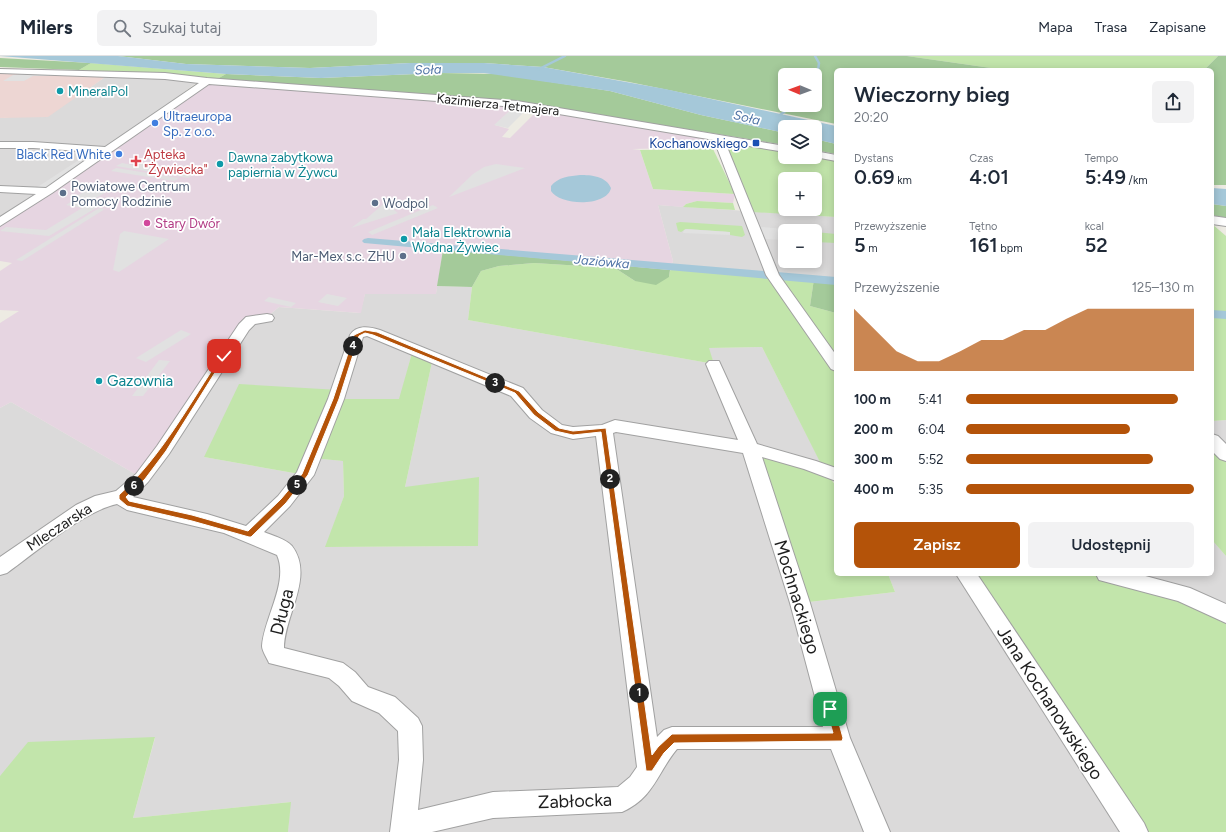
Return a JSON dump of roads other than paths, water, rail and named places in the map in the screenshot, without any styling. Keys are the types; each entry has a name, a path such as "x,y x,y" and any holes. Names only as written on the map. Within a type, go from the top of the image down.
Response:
{"street":[{"name":"Kazimierza Tetmajera","path":"0,71 165,76 208,81 517,104 778,148"},
{"path":"0,222 48,191 208,81"},
{"path":"720,138 722,149 774,277 834,363"},
{"path":"0,145 33,145 107,150"},
{"path":"822,155 834,158"},
{"path":"0,189 48,191"},
{"path":"1214,220 1226,222"},
{"path":"121,497 142,478 163,450 244,327 251,320 267,318"},
{"path":"249,535 284,501 305,475 336,399 357,335 365,331 375,333 517,392 536,414 557,429 573,433 604,430 615,426 628,428 750,448 810,465 834,474"},
{"name":"Mochnackiego","path":"714,364 750,448 800,603 838,738 877,832"},
{"path":"604,430 649,768"},
{"path":"1214,442 1226,455"},
{"name":"Długa","path":"121,497 127,503 192,518 249,535 284,550 290,563 290,577 273,647 277,656 335,670 347,679 360,694 387,705 410,726 411,760 403,829"},
{"name":"Mleczarska","path":"0,567 83,510 101,500 121,497"},
{"name":"Jana Kochanowskiego","path":"967,576 1135,832"},
{"path":"1114,576 1182,594 1226,614"},
{"name":"Zabłocka","path":"403,829 493,805 622,800 639,786 661,750 672,738 838,738"}],"water":[{"name":"Soła","path":"0,56 118,56 186,64 310,68 410,63 484,63 543,67 665,89 808,120 778,120 778,132 701,115 610,91 484,73 440,73 321,78 226,74"},
{"path":"822,123 834,126 834,144 822,141"},
{"path":"580,175 598,177 606,181 611,188 608,194 601,199 593,201 573,202 556,196 551,191 551,186 557,181"},
{"path":"1214,188 1226,189 1226,206 1214,204"}],"waterway":[{"path":"537,70 565,56"},
{"path":"815,56 819,63 818,68"},
{"path":"777,117 784,112"},
{"name":"Jaziówka","path":"368,241 834,281"},
{"name":"Jaziówka","path":"1214,314 1226,315"}],"place":[{"name":"MineralPol","path":"60,91"},
{"name":"Ultraeuropa Sp. z o.o.","path":"155,123"},
{"name":"Kochanowskiego","path":"756,143"},
{"name":"Black Red White","path":"119,154"},
{"name":"Apteka \"Żywiecka\"","path":"136,161"},
{"name":"Dawna zabytkowa papiernia w Żywcu","path":"220,164"},
{"name":"Powiatowe Centrum Pomocy Rodzinie","path":"63,193"},
{"name":"Wodpol","path":"375,203"},
{"name":"Stary Dwór","path":"147,223"},
{"name":"Mała Elektrownia Wodna Żywiec","path":"404,239"},
{"name":"Mar-Mex s.c. ZHU","path":"403,256"},
{"name":"Gazownia","path":"99,381"}]}
